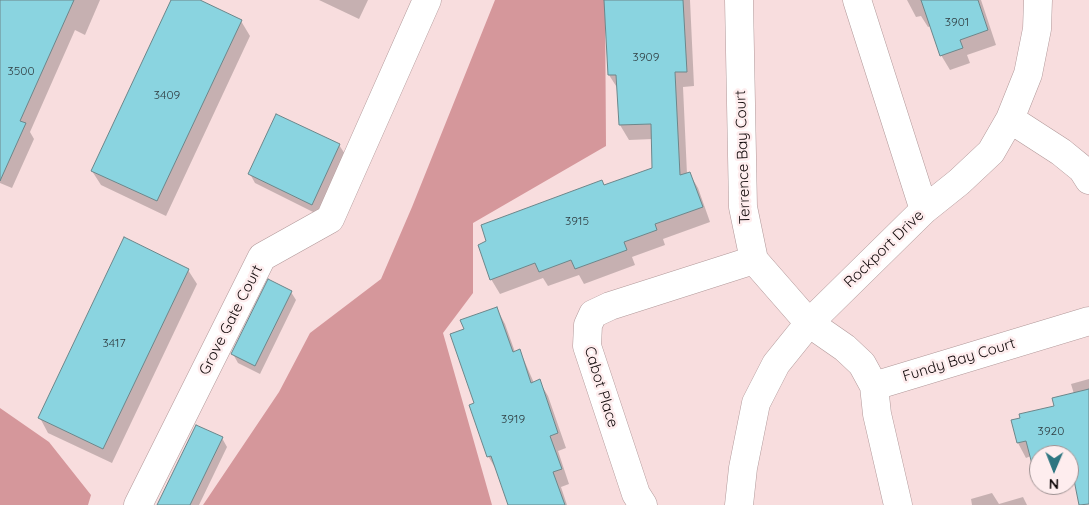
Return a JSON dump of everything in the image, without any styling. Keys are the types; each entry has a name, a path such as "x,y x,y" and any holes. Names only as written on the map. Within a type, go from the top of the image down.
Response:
{"street":[{"name":"Grove Gate Court","path":"138,505 262,257 330,219 427,0"},
{"name":"Terrence Bay Court","path":"739,0 743,207 754,260 808,323 845,348 862,364 874,386"},
{"path":"857,0 924,210"},
{"name":"Rockport Drive","path":"739,505 742,468 756,404 776,364 808,323 924,210 959,182 991,152 1010,120 1028,74 1037,29 1038,0"},
{"path":"1010,120 1061,152 1082,169 1089,180"},
{"name":"Cabot Place","path":"643,505 636,494 587,346 588,325 593,314 610,306 754,260"},
{"name":"Fundy Bay Court","path":"874,386 1089,321"},
{"path":"874,386 877,414 898,505"}],"shaded area":[{"path":"495,0 605,0 606,146 473,223 473,293 443,333 492,505 203,505 279,392 310,333 381,279"},
{"path":"0,408 49,442 91,495 88,505 0,505"}],"building":[{"path":"0,0 74,0 20,121 26,123 0,181"},
{"path":"171,0 200,0 242,20 157,201 91,171"},
{"path":"604,0 683,0 687,72 675,72 680,175 690,172 703,207 655,224 657,230 624,242 627,250 575,269 571,260 539,272 535,263 490,280 478,245 486,241 481,225 602,180 604,185 652,168 651,124 619,125 616,75 608,75"},
{"path":"921,0 978,0 988,30 960,40 963,48 940,56"},
{"path":"276,114 340,144 312,205 248,174"},
{"path":"124,237 189,269 103,449 38,418"},
{"path":"268,279 292,291 255,366 231,354"},
{"path":"497,307 513,352 520,349 531,383 540,379 558,433 550,436 562,469 553,472 565,505 508,505 491,456 487,457 469,405 474,403 450,334 464,329 460,320"},
{"path":"1089,389 1089,504 1079,505 1077,495 1079,495 1079,445 1029,445 1029,453 1026,441 1017,443 1011,420 1020,418 1019,414 1054,406 1052,398"},
{"path":"196,425 223,437 190,505 157,505"}]}
